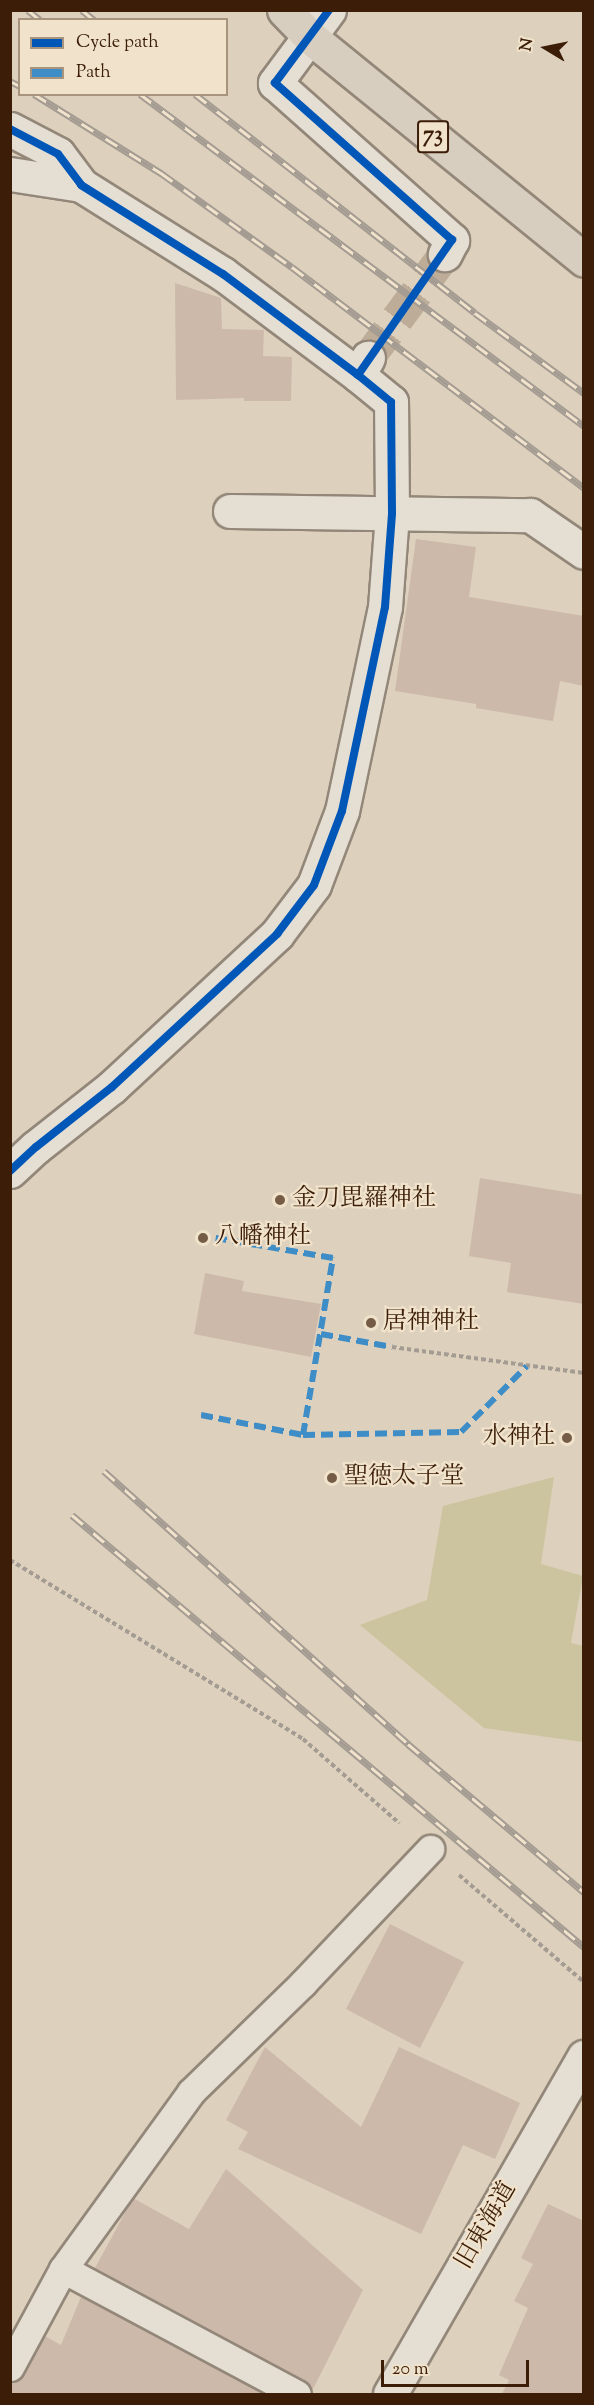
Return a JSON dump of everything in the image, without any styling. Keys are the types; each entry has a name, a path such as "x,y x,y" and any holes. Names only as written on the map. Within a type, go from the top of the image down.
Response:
{"main road":[{"name":"73","path":"285,10 310,37 584,260"}],"street":[{"path":"329,10 275,83 452,240 445,254"},
{"path":"10,129 58,154 81,185 223,274 363,367 391,402 392,513 385,607 342,812 314,885 277,934 112,1087 36,1147 10,1171"},
{"path":"10,174 81,185"},
{"path":"230,511 531,515 584,552"},
{"name":"旧東海道","path":"390,2394 584,2056"}],"lane":[{"path":"10,2367 63,2269 191,2092 303,1983 430,1850"},
{"path":"63,2269 297,2394"}],"path":[{"path":"392,1347 584,1373"},
{"path":"10,1560 303,1739 584,1982"}],"shaded area":[{"path":"554,1477 541,1564 583,1576 571,1643 583,1646 583,1742 484,1728 360,1625 427,1600 443,1506"}],"building":[{"path":"175,283 221,298 222,329 264,330 263,356 292,357 291,401 244,401 244,398 176,400"},
{"path":"416,539 476,547 469,597 584,616 584,686 560,681 553,721 476,708 476,704 395,691"},
{"path":"480,1178 584,1195 584,1304 507,1292 511,1263 469,1256"},
{"path":"205,1273 244,1281 242,1291 321,1304 311,1357 194,1334"},
{"path":"390,1924 464,1962 420,2048 346,2009"},
{"path":"265,2047 361,2127 399,2047 520,2103 495,2159 463,2145 421,2234 238,2149 248,2132 226,2120"},
{"path":"226,2169 363,2290 312,2391 304,2380 95,2268 133,2198 189,2229"},
{"path":"548,2204 584,2221 584,2394 502,2394 509,2380 499,2375 528,2308 514,2301 533,2264 521,2258"},
{"path":"81,2297 265,2394 10,2394 10,2383 24,2375 45,2336 61,2345"}],"tunnel":[{"path":"368,358 445,254"}],"railway":[{"path":"28,10 38,18"},
{"path":"82,10 92,18"},
{"path":"10,81 18,85"},
{"path":"37,96 161,173 292,267 584,488"},
{"path":"143,96 584,426"},
{"path":"198,96 475,313 584,393"},
{"path":"104,1471 408,1744 584,1892"},
{"path":"72,1515 584,1947"}],"marked path":[{"path":"201,1415 303,1435 333,1258 216,1238"},
{"path":"321,1334 392,1347"},
{"path":"303,1435 461,1432 527,1366"}],"cycle path":[{"path":"10,1171 36,1147 112,1087 277,934 314,885 342,811 385,607 392,513 391,402 358,375 452,240 275,83 329,10"},
{"path":"10,129 58,154 81,185 223,274 358,375"}],"place":[{"name":"金刀毘羅神社","path":"280,1200"},
{"name":"八幡神社","path":"203,1238"},
{"name":"居神神社","path":"371,1323"},
{"name":"水神社","path":"567,1438"},
{"name":"聖徳太子堂","path":"332,1478"}]}
